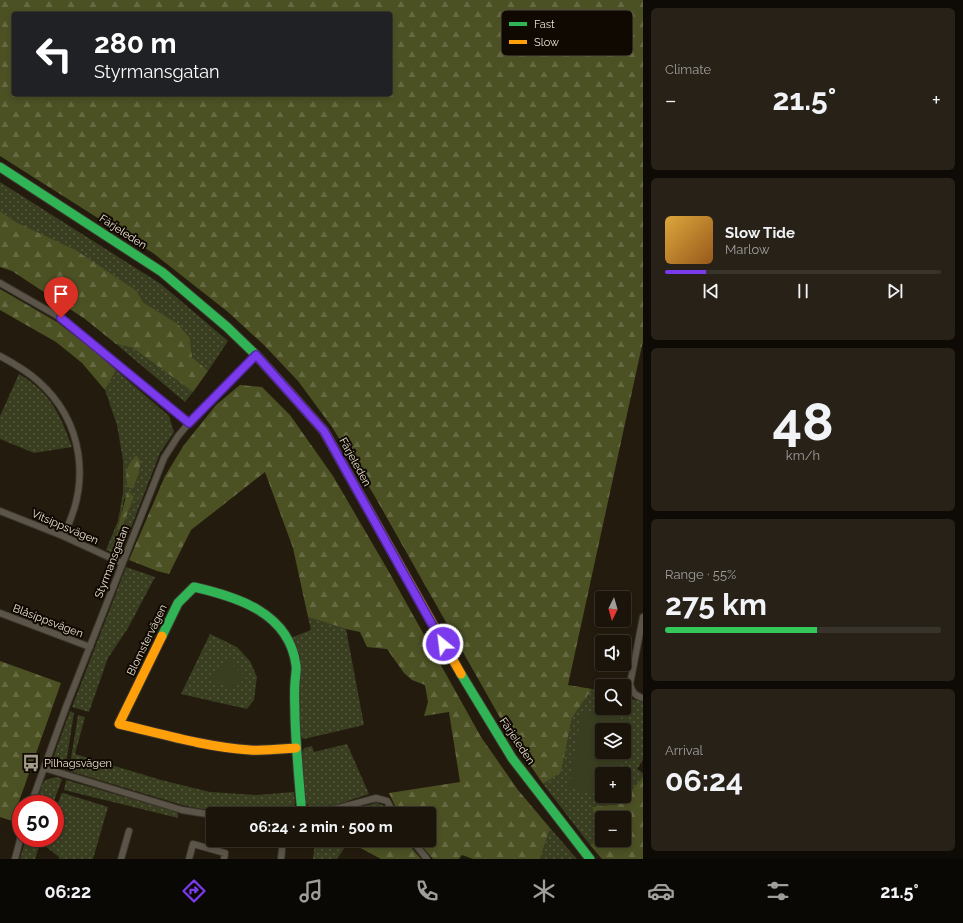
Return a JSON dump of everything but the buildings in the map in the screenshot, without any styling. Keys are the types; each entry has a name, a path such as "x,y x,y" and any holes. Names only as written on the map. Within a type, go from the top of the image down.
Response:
{"main road":[{"name":"Färjeleden","path":"0,167 162,272 228,327 256,355 324,431 450,657 512,758 590,859"},
{"name":"Blomstervägen","path":"296,748 251,750 198,744 119,724 178,603 194,587 227,595 247,602 269,616 292,647 296,665 296,748 302,807"}],"street":[{"path":"0,283 61,318 189,423"},
{"name":"Styrmansgatan","path":"34,795 122,563 164,458 178,436 189,423 256,355"},
{"path":"0,356 38,380 58,402 73,430 78,450 80,484 73,513 63,536"},
{"name":"Vitsippsvägen","path":"0,511 63,536 122,563"},
{"name":"Blåsippsvägen","path":"0,613 90,647"},
{"path":"643,617 630,684 632,691 637,696 643,698"},
{"path":"44,768 182,810 206,813"},
{"path":"343,807 376,798 387,801 390,807"},
{"path":"121,859 129,831"},
{"path":"188,859 193,844 225,853 224,859"},
{"path":"15,859 18,847"},
{"path":"282,859 283,847"},
{"path":"418,847 427,859"}],"green space":[{"path":"0,0 643,0 643,341 568,685 592,689 572,718 561,772 543,784 511,737 374,495 332,427 298,381 264,345 228,312 153,253 0,156"},
{"path":"0,182 161,284 228,341 208,371 192,357 190,338 178,324 143,302 137,291 77,252 16,222 0,211"},
{"path":"0,211 16,222 77,251 137,291 143,302 178,324 190,338 192,357 208,371 193,392 133,348 116,344 85,319 12,271 0,267"},
{"path":"0,289 57,322 116,370 105,390 82,363 56,342 0,310"},
{"path":"116,344 133,348 193,392 185,402"},
{"path":"116,370 169,416 174,432 160,453 122,551 113,553 106,550 118,521 123,493 123,460 117,425 105,390","holes":["136,455 141,461 139,473 133,489 127,487 126,478 129,466","134,497 121,530 117,528 121,518 124,499"]},
{"path":"19,374 39,389 53,405 63,424 72,447 34,453 0,439 0,416"},
{"path":"240,385 262,387 290,415 333,476 389,572 481,737 518,790 550,828 540,859 473,859 462,855 459,859 433,859 423,847 436,847 436,807 396,807 389,793 460,782 449,712 424,716 428,702 425,685 412,680 404,673 387,649 367,647 360,632 308,617 293,548 265,472 191,530 169,574 129,560 165,476 184,445 216,405"},
{"path":"136,455 141,461 139,473 133,489 127,487 126,473 128,466"},
{"path":"128,491 134,497 121,530 117,529"},
{"path":"126,567 155,577 128,628 108,658 89,712 72,707"},
{"path":"308,617 346,629 364,725 304,739 300,736 299,654 293,637 311,630"},
{"path":"210,634 237,647 250,661 257,677 254,700 247,709 181,694"},
{"path":"229,660 246,678 232,690 222,679 216,684 210,678"},
{"path":"0,661 61,683 21,795 12,795 12,821 0,817"},
{"path":"592,689 595,690 595,715 631,715 631,699 643,702 643,760 637,769 643,773 643,777 631,790 631,767 595,767 595,803 620,803 592,807 595,819 595,842 590,845 543,784 561,771 572,718"},
{"path":"70,711 74,713 65,770 55,764 53,758"},
{"path":"582,711 595,714 595,715 628,720 627,723 595,723 595,759 621,759 619,767 595,767 595,793 568,788"},
{"path":"78,715 85,717 75,754 161,780 210,792 257,795 294,792 295,804 293,807 206,807 206,809 201,809 182,805 69,771"},
{"path":"347,744 369,794 336,805 309,807 305,801 302,753 304,748 312,746 314,752"},
{"path":"56,777 62,779 56,795 39,795 45,780"},
{"path":"643,777 643,859 602,859 590,845 595,842 595,847 631,847 631,811 595,811 595,819 592,807 631,803 631,790"},
{"path":"66,780 177,812 178,818 64,790"},
{"path":"63,793 108,807 93,859 59,859 59,857 46,847 64,847 64,795 61,794"},
{"path":"376,803 385,807 360,807"},
{"path":"550,828 577,859 540,859"},
{"path":"23,847 39,847 35,859 20,859"},
{"path":"314,847 345,847 337,859 313,859"},
{"path":"359,847 411,847 421,859 381,859"}],"traffic: fast":[{"path":"0,167 162,272 227,327 256,355 284,386"},
{"path":"162,636 178,603 194,587 244,602 259,610 272,620 283,632 291,647 296,667 295,729 301,807"},
{"path":"461,674 512,758 590,859"}],"traffic: slow":[{"path":"284,386 324,431 461,674"},
{"path":"162,636 119,724 184,740 217,746 250,750 296,748"}],"place":[{"name":"Pilhagsvägen","path":"31,763"}],"route":[{"path":"61,318 189,423 256,355 324,431 443,644"}]}
